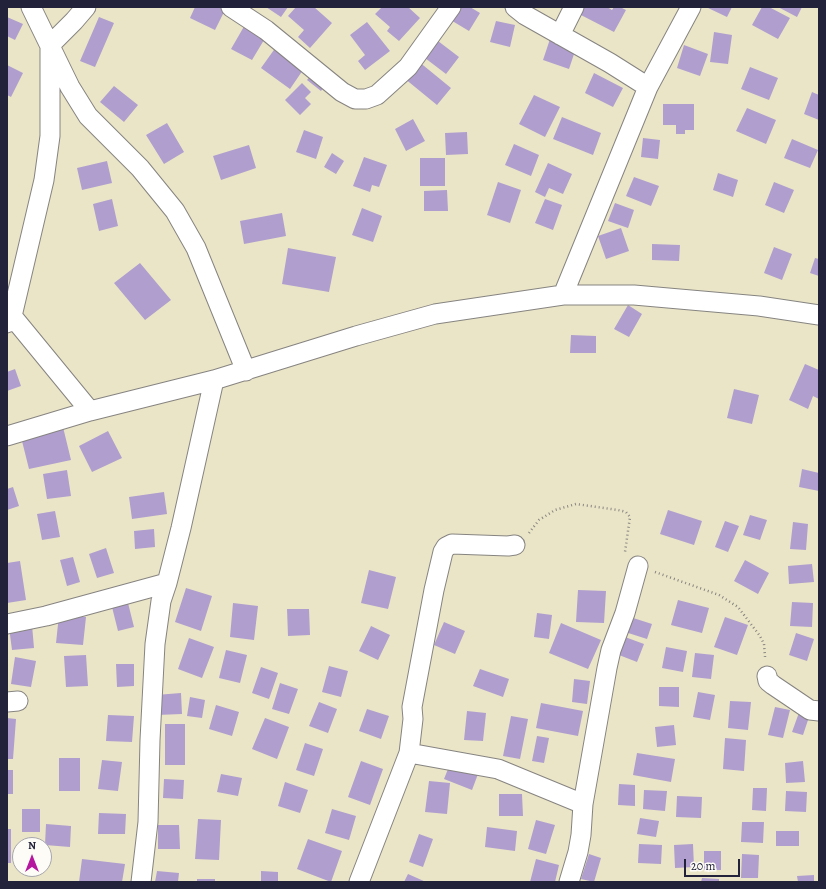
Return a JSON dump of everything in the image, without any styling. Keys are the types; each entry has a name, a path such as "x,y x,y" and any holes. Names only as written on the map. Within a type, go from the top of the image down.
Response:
{"street":[{"path":"31,7 70,87 88,116 140,168 175,211 196,248 246,370"},
{"path":"86,7 50,46 50,136 44,180 8,318 90,411"},
{"path":"231,7 266,30 342,92 355,99 366,99 377,95 408,68 451,7"},
{"path":"515,7 525,15 610,63 648,87"},
{"path":"560,35 574,7"},
{"path":"563,295 648,87 691,7"},
{"path":"7,436 90,411 214,380 356,336 435,314 563,295 634,295 759,306 819,315"},
{"path":"141,882 148,822 150,740 155,644 161,601 168,583 214,380"},
{"path":"359,882 409,753 413,719 412,707 434,590 443,552 452,544 515,545"},
{"path":"569,882 578,852 581,835 583,804 607,668 611,650 625,613 638,566"},
{"path":"7,624 46,616 168,583"},
{"path":"767,676 768,681 773,685 810,710 819,711"},
{"path":"409,753 498,769 583,804"}],"path":[{"path":"515,545 521,542 539,520 555,510 576,504 626,512 630,517 624,554 627,559 638,566 719,595 738,607 760,636 764,644 767,676"}],"building":[{"path":"195,7 226,8 215,30 190,18"},
{"path":"266,7 288,7 281,17"},
{"path":"296,7 314,7 332,23 310,48 298,37 304,30 288,16"},
{"path":"382,7 408,7 420,18 399,41 387,31 390,27 375,14"},
{"path":"457,7 470,7 480,13 469,31 449,19"},
{"path":"582,7 607,7 612,10 614,7 620,7 626,10 614,32 579,14"},
{"path":"706,7 732,7 727,17"},
{"path":"762,7 769,7 790,18 778,39 752,25"},
{"path":"778,7 802,7 797,17"},
{"path":"7,17 23,24 15,40 7,36"},
{"path":"99,17 114,23 95,67 80,61"},
{"path":"496,21 515,25 510,47 490,42"},
{"path":"367,22 390,51 365,70 358,61 365,55 350,35"},
{"path":"246,23 267,35 252,60 231,49"},
{"path":"714,32 732,35 728,64 710,62"},
{"path":"550,39 576,48 569,69 543,60"},
{"path":"438,41 459,57 446,74 425,58"},
{"path":"684,45 708,54 700,76 677,68"},
{"path":"276,47 305,67 290,89 261,68"},
{"path":"418,61 451,88 437,105 404,78"},
{"path":"7,65 23,73 11,97 7,95"},
{"path":"750,67 778,78 769,100 741,89"},
{"path":"315,70 329,80 321,91 307,80"},
{"path":"594,73 623,88 613,107 585,93"},
{"path":"302,83 311,92 305,98 311,104 300,115 285,100"},
{"path":"114,86 138,105 124,122 100,102"},
{"path":"812,92 819,95 819,120 804,114"},
{"path":"534,95 560,107 545,137 519,124"},
{"path":"663,104 694,104 694,130 685,130 685,134 676,134 676,125 663,125"},
{"path":"747,108 776,120 766,144 736,131"},
{"path":"562,117 601,133 593,155 553,139"},
{"path":"413,119 425,141 406,151 395,129"},
{"path":"167,123 184,152 164,164 146,135"},
{"path":"304,130 323,137 316,159 296,152"},
{"path":"467,132 468,154 446,155 445,133"},
{"path":"643,138 660,140 658,159 641,157"},
{"path":"792,139 818,150 810,168 784,158"},
{"path":"514,144 539,155 531,176 505,165"},
{"path":"249,145 256,168 221,180 213,156"},
{"path":"332,153 344,161 336,174 324,167"},
{"path":"364,157 387,165 379,187 372,185 370,192 353,186"},
{"path":"420,158 445,158 445,186 420,186"},
{"path":"107,161 112,183 82,190 77,168"},
{"path":"548,163 572,174 563,194 549,188 545,197 535,192"},
{"path":"718,173 738,180 733,197 713,190"},
{"path":"634,177 659,186 651,206 626,196"},
{"path":"498,182 521,190 510,223 487,215"},
{"path":"774,182 794,190 784,213 765,205"},
{"path":"447,190 448,211 424,211 424,191"},
{"path":"112,199 118,226 99,231 93,204"},
{"path":"545,199 562,205 553,230 535,223"},
{"path":"615,203 634,210 628,228 608,221"},
{"path":"362,208 382,216 373,242 352,235"},
{"path":"282,213 286,236 244,244 240,221"},
{"path":"621,228 629,251 606,259 598,236"},
{"path":"652,244 680,245 679,261 652,260"},
{"path":"774,247 792,254 782,280 764,273"},
{"path":"288,248 336,257 329,292 282,284"},
{"path":"815,258 819,259 819,276 810,273"},
{"path":"140,263 171,300 145,320 114,283"},
{"path":"628,305 642,314 629,337 614,329"},
{"path":"571,335 596,336 596,353 570,353"},
{"path":"805,364 819,370 819,399 813,396 808,409 789,400"},
{"path":"15,369 21,386 7,391 7,372"},
{"path":"734,389 759,395 752,424 727,418"},
{"path":"63,427 71,460 29,469 21,437"},
{"path":"108,431 122,458 92,472 79,446"},
{"path":"802,469 819,473 819,491 799,487"},
{"path":"67,470 71,496 47,499 43,474"},
{"path":"13,487 19,506 7,510 7,489"},
{"path":"164,492 167,514 132,519 129,497"},
{"path":"668,510 702,521 694,545 660,534"},
{"path":"55,511 60,537 42,540 37,514"},
{"path":"750,515 767,520 760,540 743,535"},
{"path":"725,521 739,526 728,552 715,547"},
{"path":"793,522 808,524 806,550 790,549"},
{"path":"154,529 155,547 135,549 134,531"},
{"path":"106,548 114,573 97,578 89,554"},
{"path":"73,557 80,582 67,586 60,560"},
{"path":"745,560 769,573 758,594 734,581"},
{"path":"20,561 26,600 7,603 7,563"},
{"path":"812,564 814,582 789,584 788,566"},
{"path":"369,570 396,577 388,609 361,603"},
{"path":"186,588 212,596 201,631 175,622"},
{"path":"578,590 606,591 604,623 576,622"},
{"path":"127,599 134,627 118,631 111,603"},
{"path":"678,600 709,608 702,633 671,625"},
{"path":"792,602 813,603 812,627 790,626"},
{"path":"233,603 258,606 254,640 230,637"},
{"path":"287,609 309,609 310,635 288,636"},
{"path":"537,613 552,615 549,639 534,637"},
{"path":"59,615 86,617 83,645 56,643"},
{"path":"627,616 652,624 647,639 622,631"},
{"path":"725,617 748,625 737,655 714,647"},
{"path":"444,622 465,631 455,654 434,645"},
{"path":"561,623 601,640 588,669 549,653"},
{"path":"32,625 34,648 12,650 9,627"},
{"path":"371,626 390,635 378,660 359,651"},
{"path":"796,633 814,639 807,661 789,655"},
{"path":"625,637 644,644 637,662 619,655"},
{"path":"189,638 214,647 202,678 178,669"},
{"path":"666,647 687,651 683,672 662,668"},
{"path":"226,650 247,655 240,683 219,678"},
{"path":"695,653 714,655 711,679 692,677"},
{"path":"86,655 88,686 66,687 64,656"},
{"path":"15,657 36,661 31,687 11,684"},
{"path":"116,664 134,664 134,686 117,687"},
{"path":"329,666 348,671 341,697 322,692"},
{"path":"261,667 278,673 269,699 252,693"},
{"path":"480,669 509,679 503,697 473,686"},
{"path":"574,679 590,681 587,704 572,702"},
{"path":"280,683 298,689 289,714 272,709"},
{"path":"659,687 679,687 679,707 659,706"},
{"path":"698,692 715,695 710,720 693,717"},
{"path":"181,693 182,714 157,715 156,695"},
{"path":"190,697 205,700 202,718 187,716"},
{"path":"730,701 751,702 748,730 728,728"},
{"path":"319,702 337,709 328,733 309,726"},
{"path":"541,703 583,711 578,736 536,728"},
{"path":"216,705 239,712 232,736 209,729"},
{"path":"775,707 790,710 783,738 768,735"},
{"path":"801,707 811,711 803,735 792,732"},
{"path":"367,709 389,716 381,739 359,731"},
{"path":"467,711 486,713 483,741 464,740"},
{"path":"108,715 134,716 132,742 106,741"},
{"path":"511,716 528,719 520,759 503,756"},
{"path":"7,718 16,719 13,759 7,759"},
{"path":"265,718 289,727 277,759 252,749"},
{"path":"165,724 185,724 185,765 165,765"},
{"path":"674,725 676,745 657,747 655,727"},
{"path":"537,736 549,738 544,763 532,761"},
{"path":"725,738 746,740 744,771 723,769"},
{"path":"305,743 323,749 314,776 296,770"},
{"path":"637,753 675,759 671,782 633,775"},
{"path":"59,758 80,758 80,791 59,791"},
{"path":"102,760 122,762 118,791 98,789"},
{"path":"361,761 383,769 370,805 348,797"},
{"path":"803,761 805,782 786,783 785,763"},
{"path":"450,764 478,774 472,790 444,779"},
{"path":"7,770 13,770 13,794 7,794"},
{"path":"221,774 242,778 238,796 217,792"},
{"path":"164,779 184,780 183,799 163,798"},
{"path":"429,781 450,783 447,814 425,812"},
{"path":"285,782 308,790 300,813 278,806"},
{"path":"619,784 635,785 635,806 618,805"},
{"path":"753,788 767,788 766,811 752,810"},
{"path":"644,790 667,791 665,811 643,809"},
{"path":"786,791 807,792 806,812 785,811"},
{"path":"499,794 522,794 523,816 499,816"},
{"path":"677,796 702,797 701,818 676,817"},
{"path":"22,809 40,809 40,832 22,832"},
{"path":"332,809 356,816 349,840 325,833"},
{"path":"99,813 126,814 125,834 98,834"},
{"path":"640,818 659,821 656,837 637,834"},
{"path":"198,819 221,820 219,860 195,859"},
{"path":"536,820 555,825 546,854 528,849"},
{"path":"742,822 764,822 763,843 741,842"},
{"path":"46,824 71,826 70,847 52,846 52,837 45,837"},
{"path":"158,825 179,825 180,849 158,849"},
{"path":"487,827 517,831 515,851 485,847"},
{"path":"7,829 11,829 11,863 7,863"},
{"path":"776,831 799,831 799,846 776,846"},
{"path":"419,834 433,839 423,867 409,862"},
{"path":"308,839 342,851 331,882 297,869"},
{"path":"639,844 662,845 661,864 638,863"},
{"path":"693,844 694,867 675,868 674,845"},
{"path":"704,851 721,851 721,870 704,870"},
{"path":"589,854 601,858 594,882 581,879"},
{"path":"742,854 759,855 758,878 741,878"},
{"path":"82,859 125,864 122,882 79,882"},
{"path":"536,859 559,865 555,882 530,882"},
{"path":"157,871 179,873 178,882 155,882"},
{"path":"261,871 278,872 278,882 261,882"},
{"path":"408,874 426,882 404,882"},
{"path":"814,875 814,882 798,882 797,876"},
{"path":"702,878 719,879 719,882 701,882"},
{"path":"197,879 215,879 215,882 197,882"}]}
